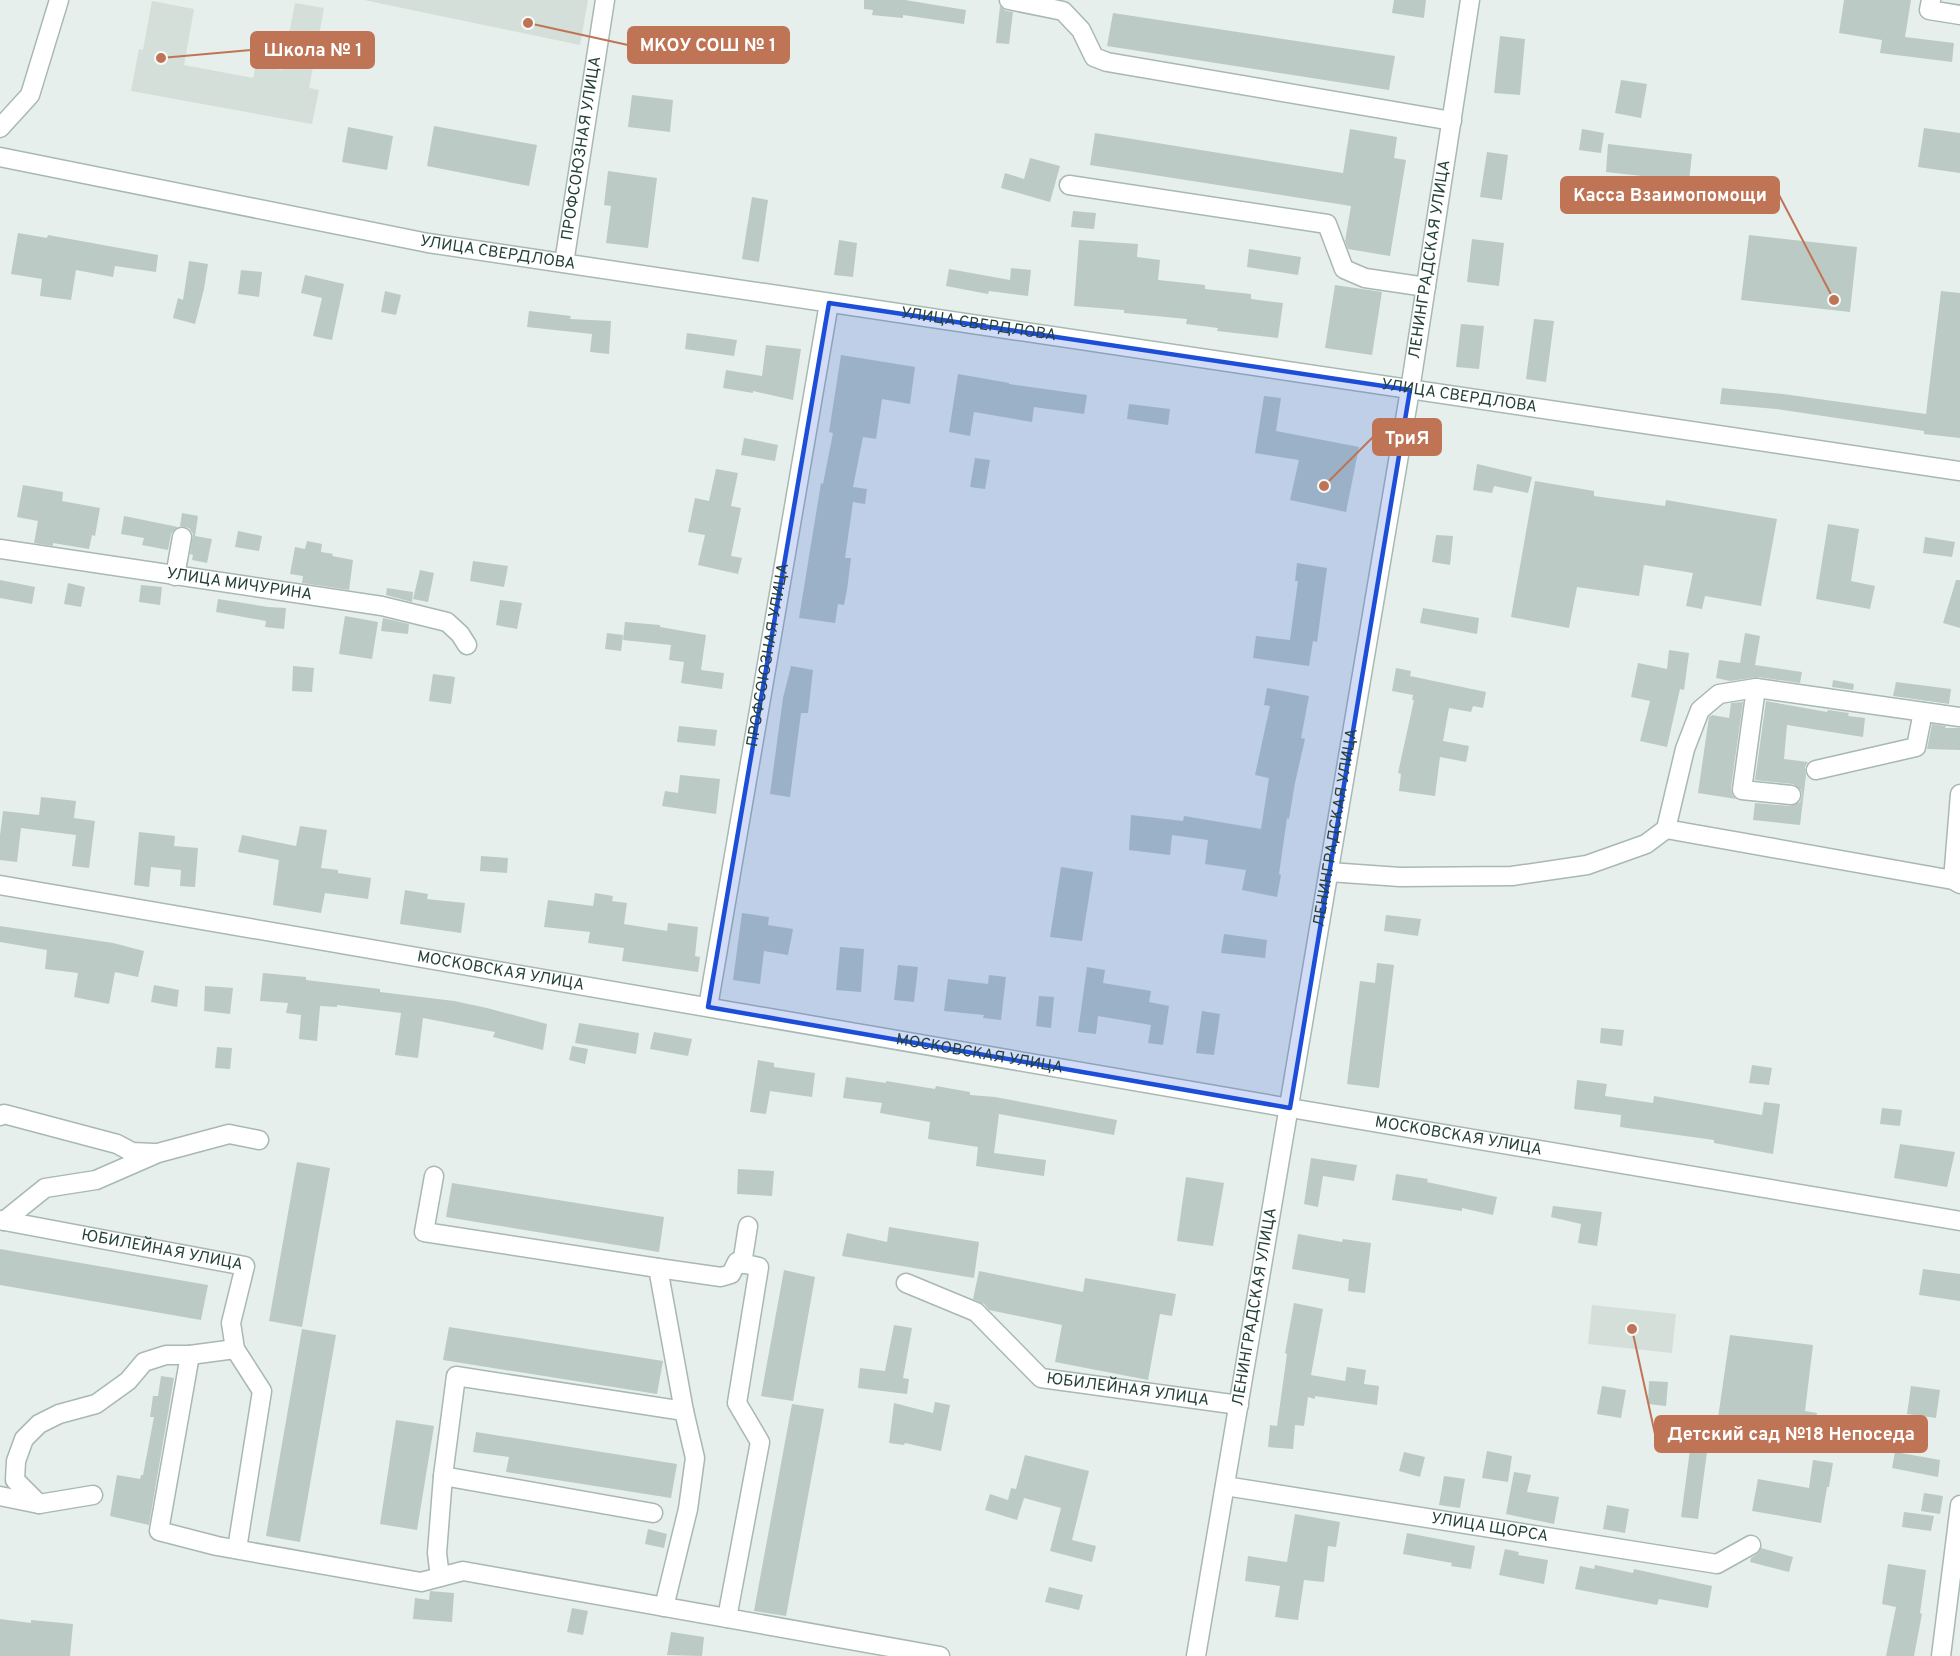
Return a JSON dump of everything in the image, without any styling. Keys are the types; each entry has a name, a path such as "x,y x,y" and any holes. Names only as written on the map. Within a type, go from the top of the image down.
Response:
{"street":[{"path":"0,128 30,95 59,0"},
{"name":"ПРОФСОЮЗНАЯ УЛИЦА","path":"564,263 605,0"},
{"path":"1009,0 1064,11 1082,30 1094,57 1107,63 1452,121"},
{"name":"ЛЕНИНГРАДСКАЯ УЛИЦА","path":"1196,1656 1410,390 1470,0"},
{"path":"1931,0 1929,10 1960,15"},
{"name":"УЛИЦА СВЕРДЛОВА","path":"0,157 428,243 1960,471"},
{"path":"1069,185 1327,224 1344,269 1365,279 1426,287"},
{"name":"ПРОФСОЮЗНАЯ УЛИЦА","path":"708,1007 829,303"},
{"path":"175,576 182,537"},
{"name":"УЛИЦА МИЧУРИНА","path":"0,549 393,609 447,622 460,634 467,645"},
{"path":"1329,872 1400,877 1512,876 1587,865 1646,844 1666,828 1686,748 1700,710 1719,694 1756,688 1960,717"},
{"path":"1756,688 1742,790 1791,795"},
{"path":"1816,770 1916,747 1923,712"},
{"path":"1666,828 1957,882 1960,794"},
{"name":"МОСКОВСКАЯ УЛИЦА","path":"0,885 1290,1108 1960,1221"},
{"path":"1,1114 117,1144 132,1152 158,1153"},
{"path":"2,1220 45,1188 96,1180 158,1153 229,1134 259,1140"},
{"path":"434,1176 424,1232 722,1277 731,1274 738,1263 759,1267 737,1403 760,1442 727,1618"},
{"name":"ЮБИЛЕЙНАЯ УЛИЦА","path":"2,1220 245,1266 231,1323 235,1348 262,1391 237,1549"},
{"path":"742,1264 748,1226"},
{"path":"658,1268 684,1412 695,1458 688,1509 664,1607"},
{"name":"ЮБИЛЕЙНАЯ УЛИЦА","path":"906,1283 976,1312 1041,1378 1239,1405"},
{"path":"39,1504 15,1480 16,1461 24,1439 39,1424 59,1414 96,1404 128,1382 144,1362 166,1355 190,1355 235,1348"},
{"path":"190,1355 159,1531 237,1549 421,1582 463,1571 940,1656"},
{"path":"440,1577 437,1553 443,1476 456,1376 684,1412"},
{"path":"443,1476 652,1513"},
{"name":"УЛИЦА ЩОРСА","path":"1225,1486 1717,1564 1751,1545"},
{"path":"0,1496 39,1504 93,1495"},
{"path":"1941,1656 1960,1505"}],"highlighted area":[{"path":"829,303 1410,390 1290,1108 708,1007"}],"shaded area":[{"path":"364,0 588,0 580,45"},
{"path":"152,1 194,9 184,65 253,78 256,65 282,70 295,3 324,8 309,88 319,90 312,124 131,91 139,49 143,50"},
{"path":"1592,1305 1676,1314 1672,1353 1588,1344"}],"building":[{"path":"864,0 905,0 966,10 964,24 903,15 903,18 872,15 873,10 864,9"},
{"path":"1394,0 1426,0 1424,18 1392,13"},
{"path":"1844,0 1911,0 1905,37 1954,43 1952,62 1880,53 1882,40 1839,33"},
{"path":"1000,6 1006,11 1013,12 1009,44 996,43"},
{"path":"1113,13 1395,56 1389,90 1107,46"},
{"path":"1500,36 1525,39 1520,95 1494,93"},
{"path":"1621,80 1647,84 1641,118 1615,113"},
{"path":"632,95 673,100 670,132 628,127"},
{"path":"434,126 537,145 529,186 427,166"},
{"path":"348,127 393,136 387,170 342,162"},
{"path":"1924,128 1960,133 1960,173 1918,167"},
{"path":"1350,129 1397,137 1394,158 1406,160 1390,256 1348,249 1345,241 1351,206 1090,165 1095,133 1343,173"},
{"path":"1582,129 1604,133 1601,153 1579,150"},
{"path":"1608,144 1692,154 1688,190 1641,184 1642,176 1606,172"},
{"path":"1487,152 1508,155 1502,200 1480,197"},
{"path":"1030,158 1060,166 1050,202 1001,188 1005,173 1024,179"},
{"path":"608,171 657,178 648,248 606,243 611,206 604,205"},
{"path":"752,197 768,200 759,262 742,259"},
{"path":"1073,211 1096,213 1094,229 1071,227"},
{"path":"18,233 47,238 48,235 158,255 156,272 115,266 113,277 76,270 71,300 40,296 42,279 11,274"},
{"path":"1749,235 1857,247 1850,312 1741,300"},
{"path":"1472,239 1504,243 1499,286 1467,282"},
{"path":"839,240 857,243 853,277 834,275"},
{"path":"1079,240 1138,244 1137,257 1160,260 1158,280 1205,285 1205,289 1251,294 1251,299 1283,303 1278,338 1217,331 1218,328 1186,324 1187,319 1074,306"},
{"path":"1249,249 1301,257 1298,275 1247,267"},
{"path":"189,261 208,264 195,324 173,318 178,298 183,300"},
{"path":"1011,268 1031,270 1028,296 989,291 988,294 946,286 949,269 1010,280"},
{"path":"241,270 262,272 259,297 238,294"},
{"path":"305,275 344,284 332,340 313,336 322,298 301,293"},
{"path":"1335,285 1382,292 1372,355 1325,348"},
{"path":"385,291 401,295 396,315 381,312"},
{"path":"1941,291 1960,293 1960,438 1776,409 1720,404 1722,388 1926,414"},
{"path":"529,311 571,316 570,319 611,321 609,354 590,352 592,334 527,327"},
{"path":"1534,319 1554,321 1546,382 1526,379"},
{"path":"1461,324 1484,326 1479,369 1456,367"},
{"path":"687,333 737,340 734,356 685,349"},
{"path":"766,345 801,349 793,400 753,391 753,393 723,388 726,370 762,376"},
{"path":"841,355 915,367 910,404 882,399 876,439 863,437 853,487 867,489 865,504 853,502 845,558 851,558 847,590 844,605 838,604 835,623 799,618 821,483 823,484 833,433 829,432"},
{"path":"958,374 1087,395 1084,414 1034,407 1032,422 974,412 970,436 949,432"},
{"path":"1264,396 1281,398 1276,431 1359,447 1346,512 1290,500 1299,460 1255,453"},
{"path":"1129,404 1170,409 1168,425 1127,419"},
{"path":"744,438 778,445 775,461 741,455"},
{"path":"975,458 990,460 985,489 970,487"},
{"path":"1477,464 1532,477 1528,493 1494,486 1492,493 1473,490"},
{"path":"716,469 738,473 731,506 741,508 731,556 742,558 738,574 698,565 705,535 688,532 695,498 709,501"},
{"path":"1535,481 1594,491 1594,496 1665,506 1666,500 1777,519 1761,606 1705,596 1702,609 1686,606 1693,573 1644,565 1639,596 1577,587 1569,628 1511,617"},
{"path":"23,485 63,492 62,501 100,508 95,536 92,535 89,549 53,543 53,546 34,543 38,521 17,517"},
{"path":"182,513 198,516 195,536 212,539 207,563 192,560 193,555 190,554 193,534 189,528 180,526"},
{"path":"124,516 178,527 171,534 168,550 142,545 144,538 121,534"},
{"path":"1828,524 1859,529 1851,581 1875,586 1870,609 1816,599"},
{"path":"238,531 262,536 259,551 235,547"},
{"path":"1436,535 1453,536 1450,565 1432,562"},
{"path":"1925,537 1955,542 1952,557 1923,553"},
{"path":"307,541 322,544 321,552 353,560 349,590 302,583 303,576 290,574 295,547 305,549"},
{"path":"473,561 508,566 504,587 470,581"},
{"path":"1297,563 1327,568 1317,642 1313,641 1309,666 1253,658 1256,636 1290,640 1298,581 1295,581"},
{"path":"420,570 434,573 428,602 413,599"},
{"path":"0,580 35,587 32,604 0,598"},
{"path":"1956,580 1960,580 1960,628 1943,623"},
{"path":"68,583 85,587 81,607 64,604"},
{"path":"141,585 162,587 160,605 139,602"},
{"path":"387,588 413,592 412,602 386,595"},
{"path":"218,599 286,608 284,629 265,627 266,621 216,612"},
{"path":"500,600 522,603 517,629 496,625"},
{"path":"1423,608 1479,618 1477,634 1420,623"},
{"path":"345,616 378,622 372,659 339,654"},
{"path":"383,618 409,624 408,634 381,631"},
{"path":"625,622 660,625 660,627 706,635 701,670 724,673 722,689 681,683 684,662 669,660 671,645 623,640"},
{"path":"607,633 623,635 621,651 605,649"},
{"path":"1745,633 1760,636 1755,665 1802,672 1800,683 1758,677 1730,681 1716,678 1719,660 1740,663"},
{"path":"1669,650 1689,653 1684,690 1680,689 1667,747 1640,741 1650,701 1631,697 1638,663 1667,669"},
{"path":"293,666 314,668 312,692 292,691"},
{"path":"791,666 813,670 808,713 801,713 790,797 770,794 783,698"},
{"path":"1396,668 1411,671 1410,676 1486,692 1483,708 1473,706 1471,712 1449,708 1443,741 1469,746 1466,762 1440,757 1435,796 1399,791 1401,774 1398,773 1414,700 1412,700 1413,695 1392,691"},
{"path":"433,674 455,677 451,704 429,701"},
{"path":"1833,680 1854,684 1853,690 1832,687"},
{"path":"1896,682 1951,689 1949,704 1893,696"},
{"path":"1267,688 1309,696 1301,738 1305,739 1289,819 1287,818 1277,897 1242,890 1246,870 1205,864 1208,840 1172,835 1170,855 1129,850 1131,815 1183,821 1184,816 1261,829 1269,778 1255,775 1270,706 1264,705"},
{"path":"1766,701 1827,712 1828,710 1849,713 1848,716 1865,718 1863,737 1787,725 1784,759 1808,762 1805,767 1800,825 1753,820 1755,803 1790,806 1800,802 1802,796 1801,790 1793,784 1755,780"},
{"path":"1743,702 1731,788 1732,795 1736,799 1698,793 1709,717 1712,715 1729,718 1731,703"},
{"path":"1932,724 1946,726 1945,728 1960,728 1960,750 1927,749"},
{"path":"679,726 717,730 715,746 677,742"},
{"path":"680,775 720,779 716,814 662,806 665,791 678,793"},
{"path":"41,797 76,801 74,818 95,821 89,868 72,866 76,835 21,828 17,862 0,860 3,811 39,815"},
{"path":"300,826 327,830 321,868 371,878 368,899 325,893 321,913 273,905 279,860 238,852 242,835 296,846"},
{"path":"139,832 175,836 174,846 198,848 195,887 180,886 181,870 151,867 149,887 134,885"},
{"path":"481,856 508,858 507,873 480,871"},
{"path":"1061,867 1093,872 1082,941 1050,937"},
{"path":"405,890 428,894 427,899 465,903 461,933 400,924"},
{"path":"595,893 613,896 612,901 627,903 624,924 667,931 668,923 698,927 695,956 700,957 698,972 622,961 624,948 588,943 590,932 544,927 548,900 593,906"},
{"path":"742,913 769,917 768,925 793,929 788,955 764,951 760,984 733,980"},
{"path":"1386,915 1421,919 1418,936 1384,931"},
{"path":"0,926 113,943 144,951 138,977 115,972 109,1004 74,997 78,973 45,969 47,950 0,942"},
{"path":"1224,934 1267,940 1265,958 1221,953"},
{"path":"840,947 864,949 861,992 836,990"},
{"path":"1377,963 1394,965 1379,1088 1347,1084 1360,981 1375,983"},
{"path":"898,965 918,967 914,1002 894,1000"},
{"path":"1087,967 1105,970 1103,983 1151,991 1149,1002 1169,1006 1163,1045 1148,1043 1151,1025 1098,1016 1096,1034 1078,1032"},
{"path":"263,973 306,977 306,980 380,989 380,992 454,1001 547,1024 543,1050 493,1037 495,1032 423,1018 418,1058 395,1055 401,1013 337,1005 337,1007 320,1006 317,1041 299,1039 301,1015 286,1013 288,1003 260,1001"},
{"path":"989,975 1006,977 1001,1020 983,1018 984,1015 944,1011 948,979 988,984"},
{"path":"154,985 179,990 177,1007 151,1002"},
{"path":"205,986 233,988 230,1014 204,1011"},
{"path":"1039,996 1054,997 1051,1028 1036,1026"},
{"path":"1202,1011 1220,1014 1214,1055 1196,1053"},
{"path":"579,1023 639,1033 636,1054 575,1043"},
{"path":"1601,1028 1624,1030 1622,1046 1600,1043"},
{"path":"654,1032 692,1039 688,1056 650,1049"},
{"path":"572,1046 588,1049 585,1064 569,1060"},
{"path":"217,1047 232,1048 230,1069 215,1068"},
{"path":"758,1060 774,1063 774,1067 815,1073 812,1097 770,1091 766,1114 750,1112"},
{"path":"1752,1065 1772,1068 1769,1085 1749,1083"},
{"path":"846,1077 935,1089 936,1086 970,1092 970,1095 995,1097 1117,1120 1114,1135 999,1114 994,1153 1046,1160 1044,1176 976,1166 978,1147 928,1139 930,1122 880,1113 882,1103 843,1098"},
{"path":"1577,1080 1607,1084 1605,1096 1653,1103 1654,1096 1762,1115 1764,1102 1780,1104 1773,1154 1714,1143 1714,1140 1620,1127 1621,1115 1574,1109"},
{"path":"1882,1108 1902,1110 1900,1126 1880,1124"},
{"path":"1900,1144 1955,1152 1947,1187 1894,1178"},
{"path":"1311,1158 1357,1165 1354,1181 1323,1176 1318,1207 1304,1204"},
{"path":"297,1162 330,1168 302,1327 269,1321"},
{"path":"738,1169 774,1171 772,1196 737,1194"},
{"path":"1396,1174 1428,1179 1427,1182 1497,1197 1493,1215 1462,1208 1462,1211 1392,1200"},
{"path":"1186,1177 1224,1183 1213,1246 1177,1241"},
{"path":"452,1183 664,1217 659,1252 446,1217"},
{"path":"1553,1206 1602,1212 1597,1246 1578,1243 1581,1224 1551,1217"},
{"path":"889,1227 979,1242 974,1278 842,1256 847,1233 887,1242"},
{"path":"1298,1234 1342,1242 1343,1239 1371,1243 1365,1293 1348,1291 1349,1279 1292,1269"},
{"path":"0,1249 208,1285 201,1320 0,1285"},
{"path":"1923,1269 1960,1274 1960,1301 1919,1295"},
{"path":"784,1270 815,1277 793,1401 761,1396"},
{"path":"979,1271 1083,1292 1085,1278 1176,1294 1172,1316 1160,1314 1148,1380 1055,1362 1062,1325 989,1310 984,1304 973,1299"},
{"path":"1294,1303 1323,1309 1311,1375 1345,1381 1347,1367 1366,1370 1364,1384 1379,1386 1377,1405 1308,1397 1304,1426 1295,1425 1293,1449 1268,1447 1270,1425 1277,1426 1287,1354 1285,1353"},
{"path":"894,1325 912,1328 903,1378 909,1379 907,1394 858,1388 860,1368 885,1371"},
{"path":"449,1327 663,1361 657,1394 443,1360"},
{"path":"302,1329 336,1335 300,1542 266,1536"},
{"path":"1730,1335 1813,1345 1805,1411 1817,1413 1814,1433 1718,1418"},
{"path":"161,1376 174,1378 149,1525 110,1516 117,1475 140,1479 143,1475 154,1417 150,1417 153,1396 158,1396"},
{"path":"1649,1381 1668,1382 1666,1406 1648,1404"},
{"path":"1602,1386 1626,1390 1621,1418 1597,1414"},
{"path":"1911,1386 1940,1390 1936,1418 1907,1414"},
{"path":"935,1402 950,1405 941,1451 905,1443 904,1445 889,1443 894,1403 933,1413"},
{"path":"792,1404 824,1409 786,1616 754,1611"},
{"path":"396,1420 434,1426 417,1530 380,1524"},
{"path":"476,1432 677,1464 671,1498 506,1472 509,1457 473,1452"},
{"path":"1690,1450 1707,1452 1698,1519 1681,1517"},
{"path":"1487,1451 1512,1456 1508,1482 1482,1478"},
{"path":"1404,1452 1425,1457 1420,1477 1399,1471"},
{"path":"1895,1452 1940,1460 1938,1477 1892,1468"},
{"path":"1025,1455 1089,1471 1072,1540 1096,1546 1092,1562 1050,1551 1061,1508 1024,1498 1017,1520 985,1510 990,1494 1008,1500 1011,1488 1016,1489"},
{"path":"1813,1460 1833,1463 1821,1523 1752,1511 1758,1479 1809,1488"},
{"path":"1514,1472 1531,1475 1527,1492 1559,1497 1554,1524 1506,1514"},
{"path":"1444,1476 1465,1479 1460,1508 1439,1505"},
{"path":"1924,1493 1943,1496 1940,1514 1921,1511"},
{"path":"1607,1505 1629,1509 1625,1533 1603,1529"},
{"path":"1904,1512 1934,1516 1931,1531 1902,1527"},
{"path":"1295,1514 1340,1522 1336,1547 1328,1546 1324,1582 1304,1580 1298,1620 1275,1617 1280,1586 1245,1581 1248,1556 1287,1562"},
{"path":"648,1529 667,1534 664,1548 645,1544"},
{"path":"1407,1533 1475,1546 1471,1569 1403,1554"},
{"path":"1761,1548 1793,1557 1789,1572 1750,1562"},
{"path":"1505,1549 1519,1552 1518,1555 1548,1560 1544,1584 1499,1575"},
{"path":"1888,1564 1926,1570 1920,1613 1922,1614 1914,1656 1886,1656 1896,1607 1882,1604"},
{"path":"1595,1565 1633,1573 1634,1569 1712,1586 1708,1608 1659,1599 1657,1605 1575,1589 1580,1566 1594,1569"},
{"path":"1049,1587 1083,1595 1079,1610 1045,1602"},
{"path":"430,1591 454,1593 452,1622 413,1619 415,1598 429,1600"},
{"path":"572,1608 588,1611 583,1635 567,1632"},
{"path":"0,1619 31,1623 31,1620 73,1624 70,1656 0,1656"},
{"path":"671,1632 704,1637 702,1656 667,1655"}],"place":[{"name":"МКОУ СОШ № 1","path":"528,23"},
{"name":"Школа № 1","path":"161,58"},
{"name":"Касса Взаимопомощи","path":"1834,300"},
{"name":"ТриЯ","path":"1324,486"},
{"name":"Детский сад №18 Непоседа","path":"1632,1329"}]}
